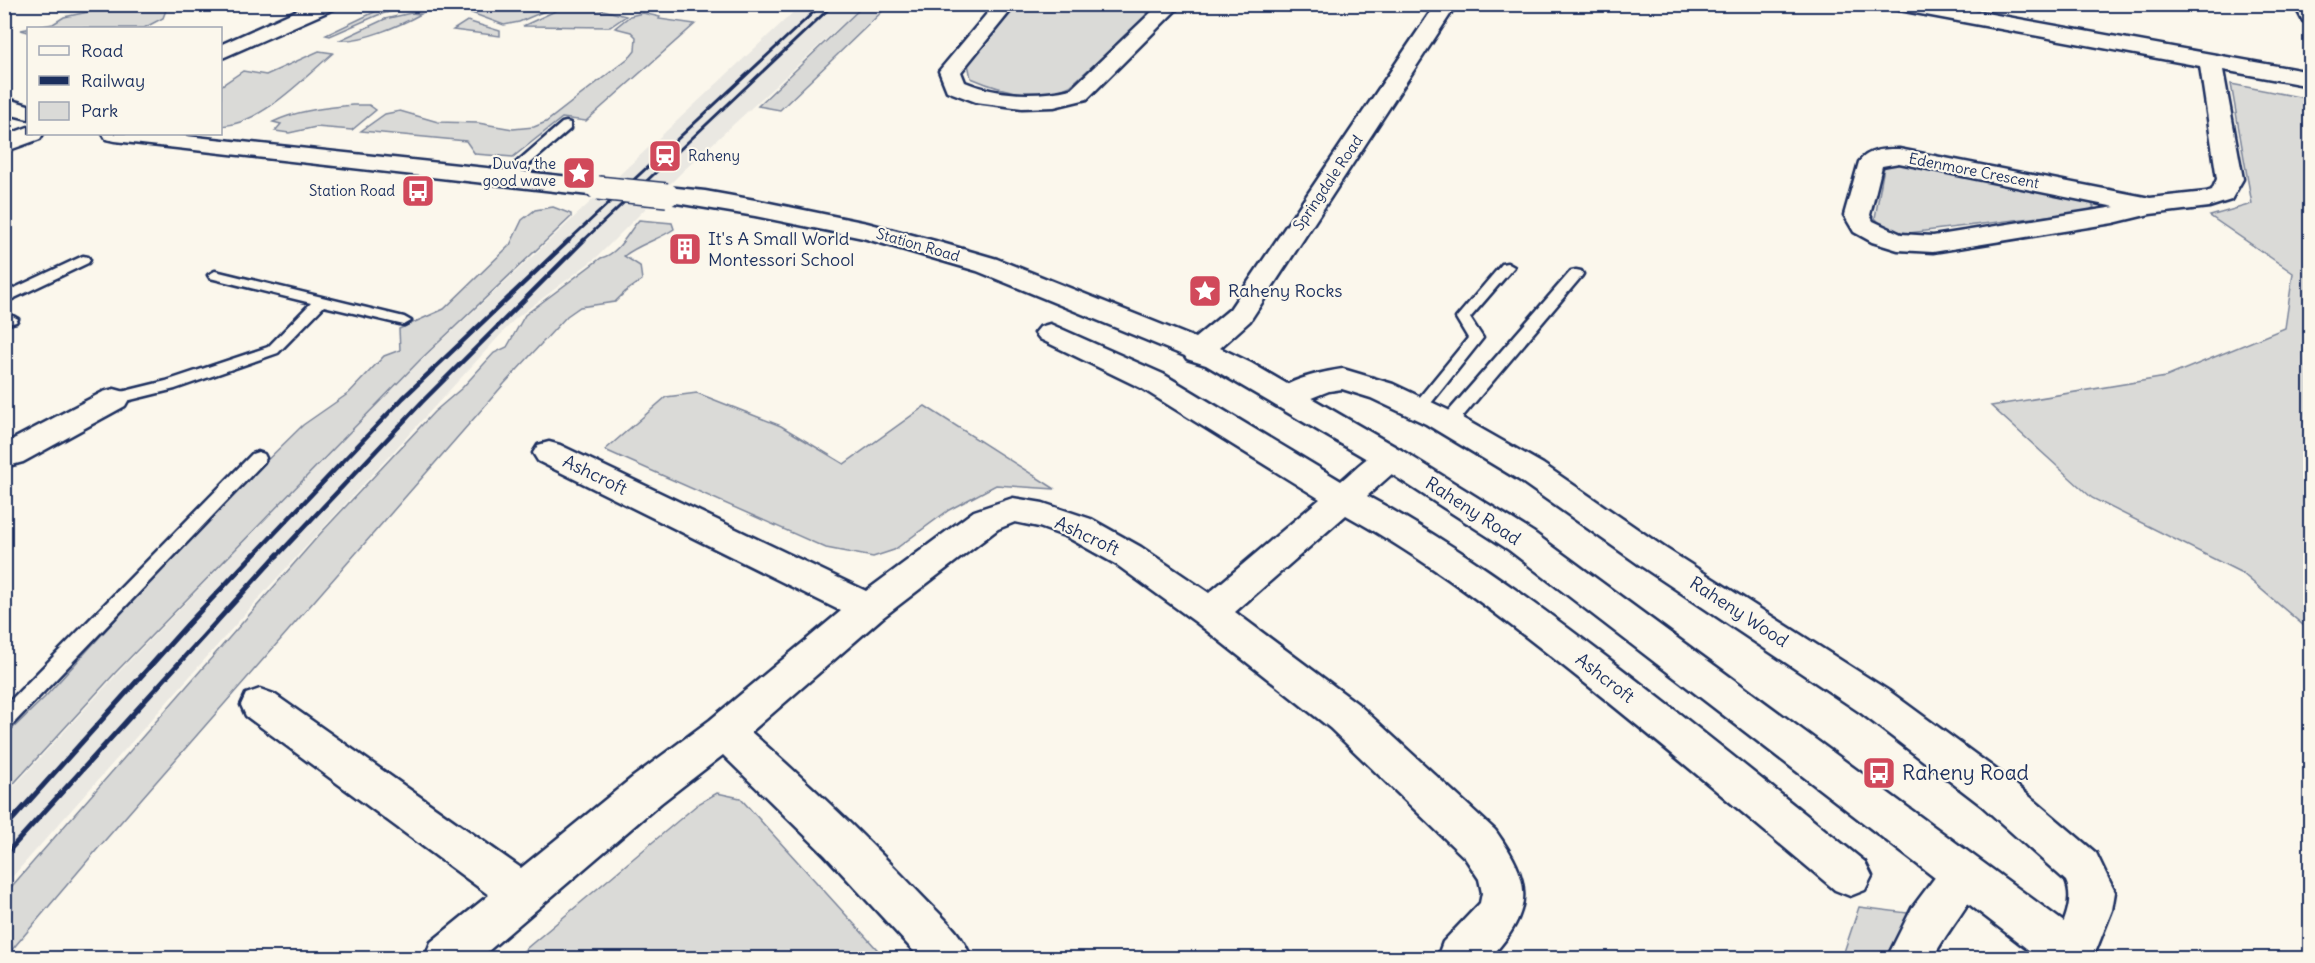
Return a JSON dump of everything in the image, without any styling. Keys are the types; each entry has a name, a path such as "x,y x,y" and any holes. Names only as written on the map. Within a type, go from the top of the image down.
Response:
{"street":[{"path":"224,52 329,4"},
{"path":"1006,4 950,71 955,86 976,95 1022,101 1054,100 1079,94 1172,4"},
{"name":"Springdale Road","path":"1197,352 1240,315 1447,4"},
{"path":"1899,4 2310,79"},
{"path":"2304,4 2310,17"},
{"name":"Edenmore Crescent","path":"2150,206 1899,156 1881,157 1870,162 1857,215 1863,226 1881,236 1898,242 1934,244 2222,195 2230,179 2211,62"},
{"path":"4,105 27,112"},
{"path":"4,145 29,135"},
{"name":"Station Road","path":"123,135 705,199 800,217 867,231 987,265 1197,352"},
{"name":"Station Road","path":"173,135 194,144"},
{"name":"Ashcroft","path":"1050,333 1152,381 1346,499 1400,529 1521,612 1662,722 1850,876"},
{"name":"Raheny Road","path":"1197,352 1240,370 1390,458 1521,541 2073,957"},
{"name":"Raheny Wood","path":"1286,398 1323,382 1343,379 1383,391 1434,416 1531,472 1653,557 1803,654 1920,735 1995,792 2082,867 2093,892 2090,910 2073,957"},
{"path":"7,460 114,399"},
{"name":"Ashcroft","path":"549,453 869,608"},
{"path":"1210,613 1346,499 1390,458"},
{"name":"Ashcroft","path":"447,958 647,790 724,732 869,608 986,520 1013,510 1043,516 1079,528 1129,556 1210,613 1344,716 1480,844 1497,864 1504,884 1501,908 1488,930 1459,958"},
{"path":"260,705 524,895"},
{"path":"724,732 773,776 899,902 949,958"},
{"path":"1909,958 1928,922 1963,874"}],"lane":[{"path":"506,178 566,126"},
{"path":"4,299 83,260"},
{"path":"1434,416 1476,338 1463,318 1508,267"},
{"path":"1434,416 1576,274"},
{"path":"215,275 404,321"},
{"path":"114,399 170,385 273,350 321,301"},
{"path":"4,720 258,458"}],"shaded area":[{"path":"801,5 863,5 683,171 596,258 515,319 268,588 5,885 5,796 118,673 398,382"}],"green space":[{"path":"559,4 519,22 504,25 450,5"},
{"path":"865,4 889,5 780,110 758,106"},
{"path":"109,5 168,5 163,18 146,27 37,27 53,24 64,17 107,8"},
{"path":"389,5 415,5 378,15 330,36 326,35"},
{"path":"568,5 584,5 626,16 610,27 523,26"},
{"path":"1018,5 1161,5 1070,86 1046,93 1033,93 995,87 971,78 968,64"},
{"path":"411,13 421,14 370,36 340,40 385,19"},
{"path":"643,13 660,17 659,19 695,24 586,121 562,118 513,157 475,154 466,141 361,131 385,114 400,111 438,122 478,123 513,129 534,127 546,122 631,56 635,51 636,37 631,32 615,28 630,16"},
{"path":"467,21 500,31 500,36 453,30"},
{"path":"319,51 333,53 266,109 236,123 222,126 222,85 243,71 266,75"},
{"path":"2231,84 2310,99 2310,631 2242,573 2092,498 1991,406 2166,377 2285,328 2293,273 2210,216 2252,204"},
{"path":"352,105 369,105 376,110 352,130 316,127 289,133 275,131 281,124 273,122 292,115"},
{"path":"1898,162 2081,200 2091,203 2094,207 2088,211 1909,233 1899,231 1886,227 1875,218 1884,167"},
{"path":"553,207 571,214 571,217 420,360 115,673 5,793 5,736 45,697 165,565 303,425 349,393 384,356 400,350 399,329 444,309 510,245 522,220 535,210"},
{"path":"639,220 672,223 674,229 624,256 640,266 642,280 615,302 580,307 567,316 504,384 5,958 5,894 320,534 434,412 462,388 494,353 507,347 525,315 601,258 613,252"},
{"path":"697,393 781,426 844,464 925,406 1055,489 996,485 949,510 894,550 873,557 826,548 605,450 666,397"},
{"path":"717,793 740,798 885,958 515,958 698,804"},
{"path":"1859,907 1916,914 1891,958 1842,958"}],"railway":[{"path":"582,242 834,4"},
{"path":"567,242 817,9"},
{"path":"253,556 403,398 569,240"},
{"path":"277,556 422,402 582,242"},
{"path":"4,829 254,554"},
{"path":"4,856 278,554"}],"place":[{"name":"Raheny","path":"665,156"},
{"name":"Duva, the good wave","path":"579,173"},
{"name":"Station Road","path":"418,191"},
{"name":"It's A Small World Montessori School","path":"685,249"},
{"name":"Raheny Rocks","path":"1205,291"},
{"name":"Raheny Road","path":"1879,773"}]}
